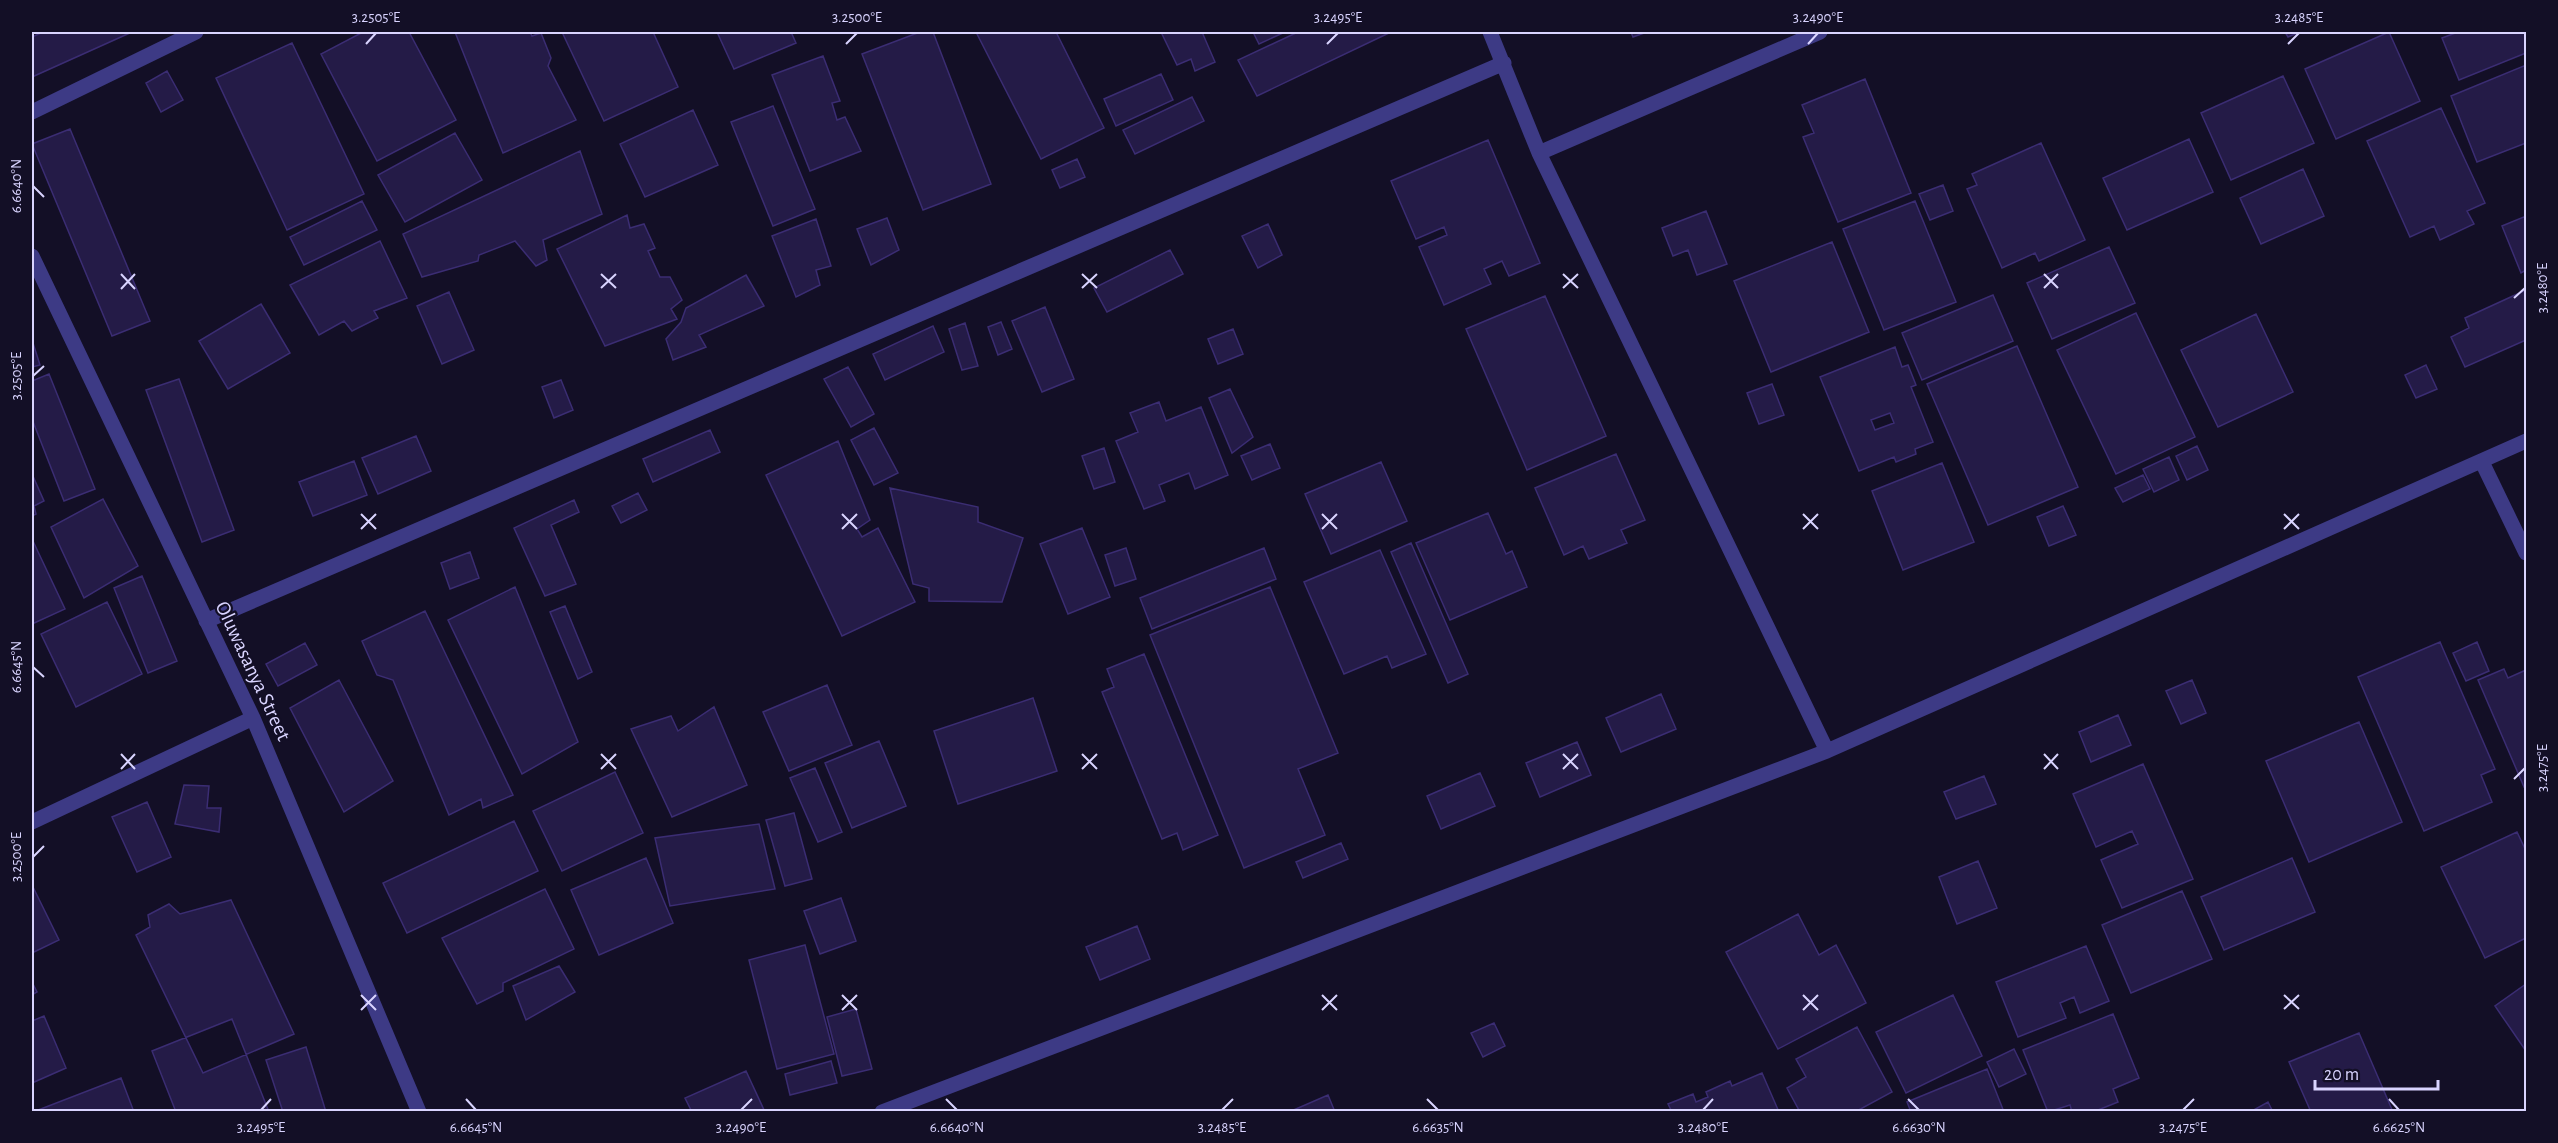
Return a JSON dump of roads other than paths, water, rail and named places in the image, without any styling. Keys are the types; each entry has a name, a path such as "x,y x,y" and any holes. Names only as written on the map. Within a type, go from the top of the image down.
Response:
{"street":[{"path":"32,112 196,32"},
{"path":"1491,32 1539,153 1827,751"},
{"path":"1539,153 1820,32"},
{"path":"206,621 1504,63"},
{"name":"Oluwasanya Street","path":"32,256 254,718 420,1112"},
{"path":"882,1112 1827,751 2526,441"},
{"path":"2482,462 2526,553"},
{"path":"32,822 254,718"}]}
